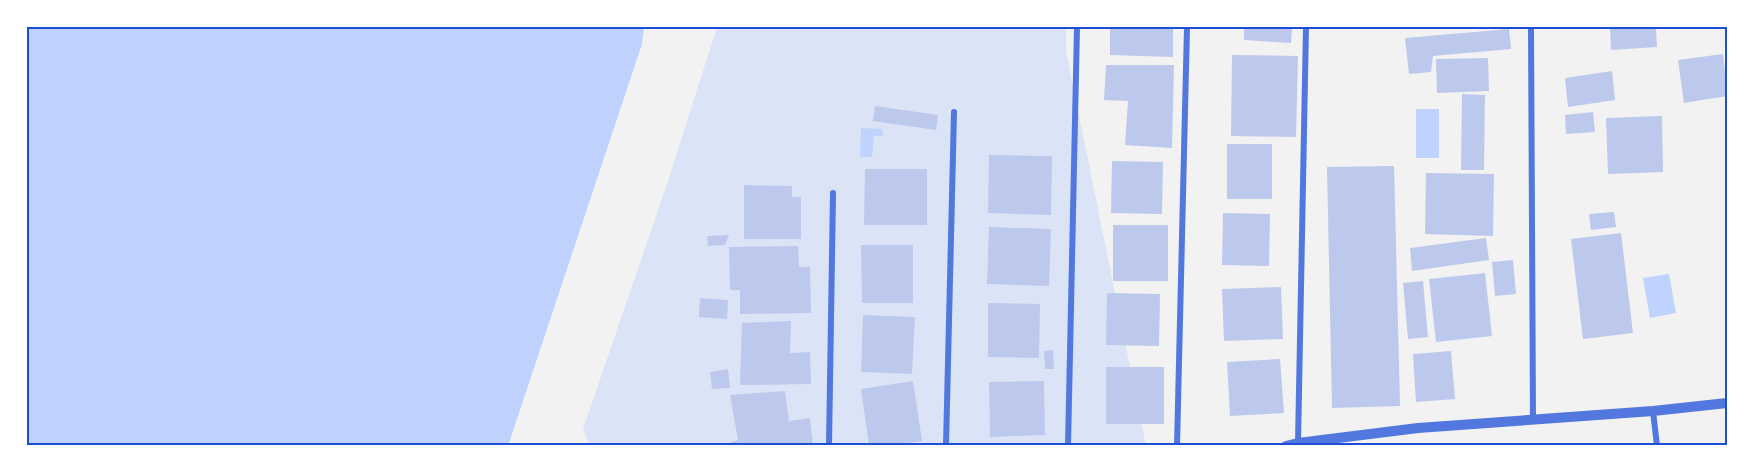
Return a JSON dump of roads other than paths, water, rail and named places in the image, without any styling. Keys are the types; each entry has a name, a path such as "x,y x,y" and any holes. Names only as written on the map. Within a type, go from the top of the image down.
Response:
{"street":[{"path":"1068,446 1077,27"},
{"path":"1177,446 1187,27"},
{"path":"1298,442 1306,27"},
{"path":"1531,27 1533,420"},
{"path":"946,446 954,112"},
{"path":"829,446 833,193"},
{"path":"1286,446 1298,442 1418,428 1653,411 1727,403"},
{"path":"1653,411 1657,446"}],"water":[{"path":"27,27 644,27 642,44 508,446 27,446"},
{"path":"1416,109 1439,109 1439,158 1416,158"},
{"path":"861,128 882,129 883,136 874,136 872,157 860,157"},
{"path":"1669,274 1676,313 1650,318 1643,278"}]}
